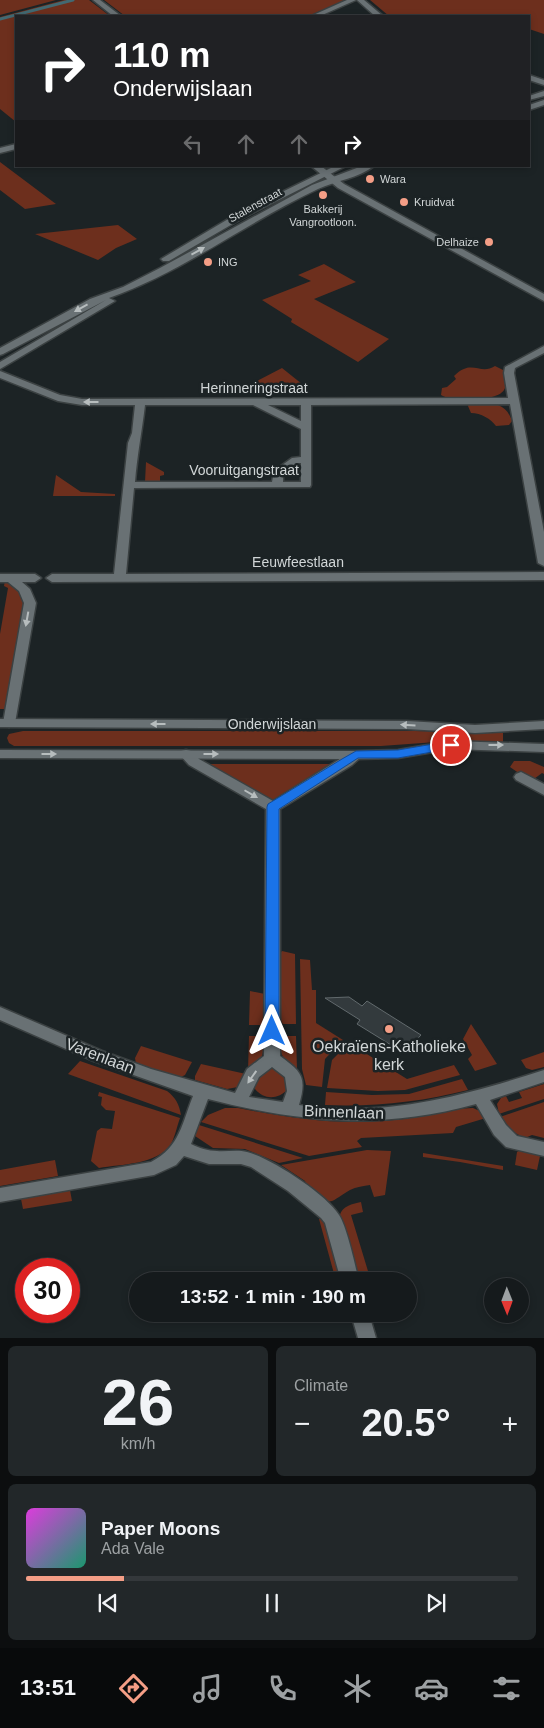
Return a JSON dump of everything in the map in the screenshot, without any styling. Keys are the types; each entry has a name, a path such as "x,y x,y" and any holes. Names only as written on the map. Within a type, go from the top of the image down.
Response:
{"street":[{"path":"96,0 116,15"},
{"path":"317,15 352,0"},
{"path":"360,0 378,15"},
{"path":"530,77 544,83"},
{"path":"530,98 542,94"},
{"path":"530,108 544,102"},
{"path":"0,151 15,146"},
{"path":"316,167 331,180 544,298"},
{"name":"Stalenstraat","path":"155,273 166,259 238,217 340,167"},
{"name":"Stalenstraat","path":"0,366 155,273 331,180 369,167"},
{"path":"238,217 252,222"},
{"name":"Stalenstraat","path":"0,352 93,301 126,290"},
{"path":"25,338 38,343"},
{"path":"544,349 510,367 513,401 544,563"},
{"name":"Herinneringstraat","path":"0,374 58,398 82,402 513,401"},
{"path":"120,578 133,444 137,433 140,402"},
{"path":"254,402 306,428"},
{"name":"Vooruitgangstraat","path":"129,486 306,485 306,402"},
{"path":"277,485 278,473 296,460 306,460"},
{"name":"Eeuwfeestlaan","path":"52,578 544,576"},
{"path":"6,578 35,578"},
{"path":"6,578 24,589 30,603 6,721"},
{"name":"Onderwijslaan","path":"6,721 407,725 469,730 514,730 544,726"},
{"name":"Onderwijslaan","path":"0,754 398,754 451,745 544,747 541,732 544,726"},
{"path":"186,754 194,762 273,807"},
{"path":"273,807 347,762 356,754"},
{"path":"521,776 544,790"},
{"path":"272,1059 273,807"},
{"name":"Varenlaan","path":"0,1013 64,1043 126,1068 203,1092"},
{"path":"239,1100 253,1073 272,1059"},
{"path":"272,1059 293,1074 295,1091 289,1110"},
{"name":"Binnenlaan","path":"203,1092 289,1110 371,1115 409,1112 480,1097 544,1076"},
{"path":"0,1195 154,1168 170,1160 181,1148 203,1092"},
{"path":"480,1097 500,1130 512,1142 544,1149"},
{"path":"181,1148 219,1158 234,1156 250,1159 312,1199 328,1212 333,1220 347,1272"},
{"path":"362,1322 367,1338"}],"shaded area":[{"path":"0,0 56,0 0,15"},
{"path":"64,0 89,0 109,15 15,15 15,121 0,109 0,17"},
{"path":"104,0 345,0 311,15 124,15"},
{"path":"370,0 544,0 544,34 530,29 530,15 388,15"},
{"path":"0,162 56,204 25,209 0,190"},
{"path":"118,225 137,239 116,248 98,260 35,234"},
{"path":"324,264 356,282 314,299 389,339 358,362 291,322 292,319 262,300 311,281 298,275"},
{"path":"495,366 503,370 506,385 500,394 474,400 454,399 441,395 442,388 447,387 456,379 454,376 460,371 466,368 490,369"},
{"path":"282,368 307,388 300,394 252,394 253,383"},
{"path":"469,403 489,403 500,406 509,414 512,421 509,425 496,426 485,417 471,413 468,406"},
{"path":"146,462 164,472 164,475 160,476 160,482 145,482"},
{"path":"56,475 81,492 115,494 115,496 53,496"},
{"path":"5,580 18,586 26,601 6,709 0,709 0,634 8,588 4,586"},
{"path":"23,731 415,731 503,733 503,742 450,741 381,746 14,746 9,743 7,738 9,734"},
{"path":"514,761 530,761 544,767 544,774 542,773 534,779 523,773 520,774 510,767"},
{"path":"205,764 335,764 280,799 265,799"},
{"path":"282,951 295,954 296,1024 283,1024 279,1018 279,955"},
{"path":"300,959 310,960 312,990 316,990 316,1023 343,1040 325,1059 322,1087 306,1085 302,1069"},
{"path":"250,991 265,994 265,1020 261,1025 249,1025"},
{"path":"471,1024 497,1064 475,1071 468,1059 472,1055 463,1039"},
{"path":"249,1036 261,1036 266,1041 261,1059 248,1071"},
{"path":"283,1036 296,1036 297,1069 283,1057 280,1049 280,1039"},
{"path":"349,1043 407,1079 454,1065 460,1075 405,1090 378,1091 327,1088 332,1060"},
{"path":"141,1046 192,1062 185,1075 181,1077 136,1064 135,1058"},
{"path":"544,1052 544,1067 532,1070 526,1068 521,1060"},
{"path":"80,1061 167,1091 177,1102 181,1115 68,1074"},
{"path":"201,1064 246,1074 238,1087 227,1089 195,1080"},
{"path":"273,1068 288,1076 288,1089 276,1097 267,1097 255,1089 255,1079 266,1069"},
{"path":"462,1079 468,1090 433,1098 397,1103 325,1105 326,1092 372,1095 409,1094"},
{"path":"544,1084 544,1099 499,1114 497,1104 501,1098 506,1096 509,1102 522,1098 519,1092"},
{"path":"99,1092 180,1118 171,1144 165,1151 148,1160 99,1168 91,1161 97,1131 101,1128 112,1129 115,1111 106,1110 101,1105 102,1097 98,1096"},
{"path":"544,1102 544,1138 532,1135 525,1138 511,1130 500,1117"},
{"path":"225,1108 238,1108 316,1120 374,1122 473,1108 484,1113 486,1118 456,1127 453,1133 361,1138 357,1141 362,1147 309,1156 201,1122 208,1115"},
{"path":"199,1125 303,1158 279,1163 245,1149 213,1148 195,1136"},
{"path":"521,1149 539,1153 537,1170 515,1165 517,1152"},
{"path":"367,1150 391,1151 385,1195 374,1197 370,1185 352,1189 334,1200 326,1201 308,1191 305,1181 281,1165"},
{"path":"423,1153 503,1166 503,1170 423,1157"},
{"path":"55,1160 58,1176 0,1186 0,1170"},
{"path":"70,1190 72,1201 23,1209 21,1199"},
{"path":"361,1202 363,1212 351,1215 368,1272 355,1272 339,1218 342,1211 353,1204"},
{"path":"323,1218 327,1225 340,1272 334,1272 319,1219"}],"building":[{"name":"Oekraïens-Katholieke kerk","path":"349,997 362,1006 367,1001 421,1035 404,1053 357,1024 360,1020 325,998"}],"waterway":[{"path":"15,15 73,0"},
{"path":"0,19 15,15"}],"place":[{"name":"Wara","path":"370,179"},
{"name":"Bakkerij Vangrootloon.","path":"323,195"},
{"name":"Kruidvat","path":"404,202"},
{"name":"Delhaize","path":"489,242"},
{"name":"ING","path":"208,262"},
{"name":"Oekraïens-Katholieke kerk","path":"389,1029"}],"route":[{"path":"272,1031 273,807 347,762 356,754 398,754 451,745"}]}
